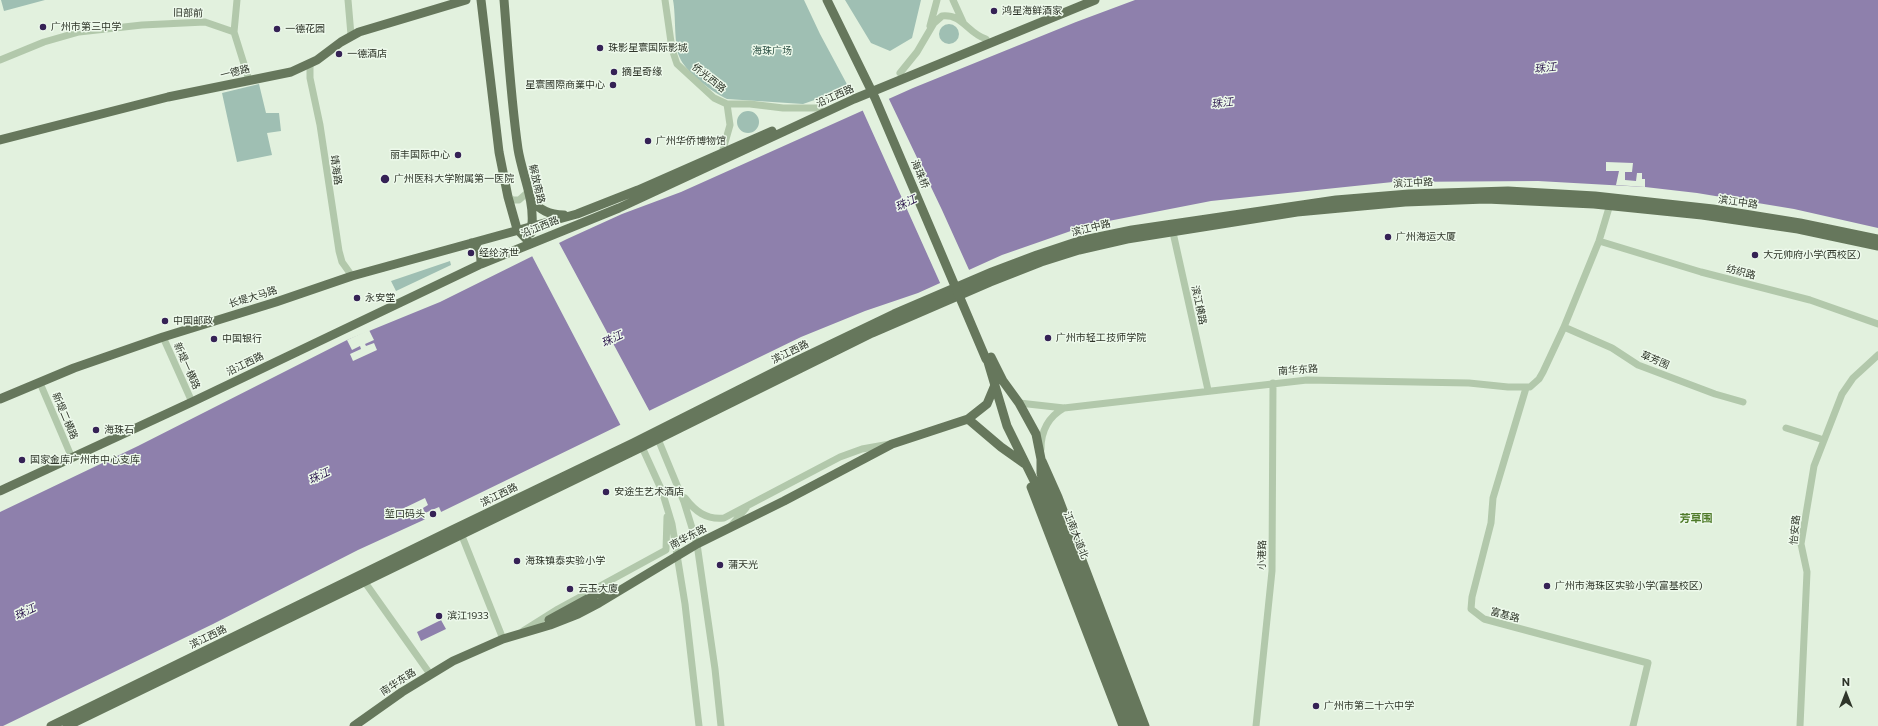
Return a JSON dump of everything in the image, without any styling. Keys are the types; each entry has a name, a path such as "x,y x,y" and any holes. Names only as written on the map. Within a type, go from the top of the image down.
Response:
{"main road":[{"name":"一德路","path":"0,140 168,97 291,72 310,64 350,35 410,15 466,0"},
{"path":"481,0 499,152 508,197 517,229 530,243"},
{"name":"解放南路","path":"504,0 516,138 520,162 529,196 532,228 530,243"},
{"name":"海珠桥","path":"827,0 875,98 989,358"},
{"name":"海珠桥","path":"832,0 861,57 888,117 989,358"},
{"name":"沿江西路","path":"517,229 577,214 638,190 900,73 1081,0"},
{"name":"沿江西路","path":"0,492 481,264 619,208 848,102 1095,0"},
{"path":"529,196 542,210 548,213 555,215 577,214"},
{"name":"滨江中路","path":"960,290 1062,255 1172,228 1297,212 1405,202 1512,200 1611,201 1775,218 1878,239"},
{"name":"滨江中路","path":"1611,201 1798,229 1878,246"},
{"name":"长堤大马路","path":"0,399 74,368 163,337 276,302 352,276 517,229"},
{"path":"471,243 480,250 481,264"},
{"name":"滨江西路","path":"51,726 459,530 796,361 894,314 960,290"},
{"name":"滨江西路","path":"66,726 364,581 459,530 642,447 960,290"},
{"name":"江南大道北","path":"989,358 1003,414 1055,529 1130,726"},
{"name":"江南大道北","path":"989,358 1003,381 1020,403 1036,434 1042,459 1041,473 1044,486 1063,530 1138,726"},
{"name":"南华东路","path":"354,726 382,705 453,661 503,640 557,623 578,614 599,603 676,552 728,529 892,444 968,419 987,404 996,385"},
{"path":"968,419 1001,448 1023,461 1036,477 1063,530"},
{"path":"1042,459 1058,497 1145,726"},
{"path":"1023,461 1123,726"},
{"path":"517,635 555,618 602,591"}],"street":[{"path":"237,0 234,32 250,80"},
{"path":"348,0 350,35"},
{"name":"侨光西路","path":"664,0 672,49 677,64 714,98 727,104 750,104 789,108 820,108"},
{"path":"928,32 937,0"},
{"path":"953,0 964,24"},
{"path":"900,73 917,52 938,18 942,16 952,16 978,36 986,39"},
{"name":"旧部前","path":"0,60 44,42 79,32 142,25 205,22 234,32"},
{"name":"靖海路","path":"310,64 310,78 320,131 337,244 342,262 352,276"},
{"path":"722,153 730,125 727,104"},
{"path":"508,197 513,200 519,200 529,196"},
{"path":"1564,327 1599,241 1611,201"},
{"name":"滨江横路","path":"1172,228 1208,390"},
{"name":"纺织路","path":"1599,241 1701,272 1810,300 1878,324"},
{"name":"南华东路","path":"1020,403 1064,408 1273,383 1338,380 1469,383 1526,388 1534,385 1544,372 1564,327"},
{"name":"草芳围","path":"1564,327 1612,348 1638,365 1715,394 1743,402"},
{"name":"新堤一横路","path":"163,337 192,402"},
{"name":"怡安路","path":"1800,726 1807,572 1801,544 1814,466 1842,394 1853,378 1878,355"},
{"name":"新堤二横路","path":"40,383 72,458"},
{"name":"小港路","path":"1256,726 1272,572 1273,383"},
{"name":"富基路","path":"1526,388 1493,498 1491,523 1472,597 1471,609 1484,619 1648,663 1633,726"},
{"path":"1042,459 1041,445 1044,430 1051,419 1064,408"},
{"path":"1786,428 1824,440"},
{"path":"699,726 686,611 676,552 666,501 657,477 642,447 647,436 658,439 691,520 697,544 714,662 721,726"},
{"path":"681,493 699,512 713,518 730,516 840,457 862,449 892,444"},
{"path":"666,501 666,550"},
{"path":"728,529 750,504"},
{"path":"459,530 503,640"},
{"path":"517,635 544,617 666,550 676,552"},
{"path":"364,581 430,674"}],"green space":[{"path":"1,0 45,0 4,11"},
{"name":"海珠广场","path":"673,0 804,0 820,34 849,88 803,104 727,99 714,92 700,81 682,62 677,51"},
{"path":"845,0 921,0 912,38 890,51 871,43"},
{"path":"949,24 956,27 959,34 956,41 949,44 942,41 939,34 942,27"},
{"path":"259,84 266,113 279,113 281,131 267,133 272,155 237,162 222,93"},
{"path":"748,111 756,114 759,122 756,130 748,133 740,130 737,122 740,114"},
{"path":"450,261 451,265 396,291 391,281"}],"water":[{"name":"珠江","path":"1135,0 1878,0 1878,228 1794,209 1697,193 1645,187 1538,181 1393,182 1211,201 1088,225 1002,255 918,293 865,311 801,337 441,512 358,550 213,624 3,726 0,726 0,512 138,446 347,340 440,302 567,239 622,214 681,192 913,88 1076,22"},
{"path":"441,620 446,629 421,641 417,632"}],"pier":[{"path":"888,97 970,272 941,285 862,109"},
{"path":"1606,162 1633,163 1632,172 1625,172 1625,180 1636,181 1637,173 1642,173 1642,179 1645,179 1645,187 1616,185 1619,171 1606,171"},
{"path":"558,241 650,412 621,426 531,254"},
{"path":"369,330 374,340 365,344 366,346 374,343 377,350 353,361 350,354 361,349 360,346 352,350 347,340"},
{"path":"425,498 428,505 423,508 425,513 439,507 442,514 426,521 420,510 404,517 400,510"}],"place":[{"name":"鸿星海鲜酒家","path":"994,11"},
{"name":"广州市第三中学","path":"43,27"},
{"name":"一德花园","path":"277,29"},
{"name":"珠影星寰国际影城","path":"600,48"},
{"name":"一德酒店","path":"339,54"},
{"name":"摘星奇缘","path":"614,72"},
{"name":"星寰國際商業中心","path":"613,85"},
{"name":"广州华侨博物馆","path":"648,141"},
{"name":"丽丰国际中心","path":"458,155"},
{"name":"广州医科大学附属第一医院","path":"385,179"},
{"name":"广州海运大厦","path":"1388,237"},
{"name":"经纶济世","path":"471,253"},
{"name":"大元帅府小学(西校区)","path":"1755,255"},
{"name":"永安堂","path":"357,298"},
{"name":"中国邮政","path":"165,321"},
{"name":"广州市轻工技师学院","path":"1048,338"},
{"name":"中国银行","path":"214,339"},
{"name":"海珠石","path":"96,430"},
{"name":"国家金库广州市中心支库","path":"22,460"},
{"name":"安途生艺术酒店","path":"606,492"},
{"name":"堑口码头","path":"433,514"},
{"name":"海珠镇泰实验小学","path":"517,561"},
{"name":"蒲天光","path":"720,565"},
{"name":"广州市海珠区实验小学(富基校区)","path":"1547,586"},
{"name":"云玉大廈","path":"570,589"},
{"name":"滨江1933","path":"439,616"},
{"name":"广州市第二十六中学","path":"1316,706"}],"district":[{"name":"芳草围","path":"1696,518"}]}
